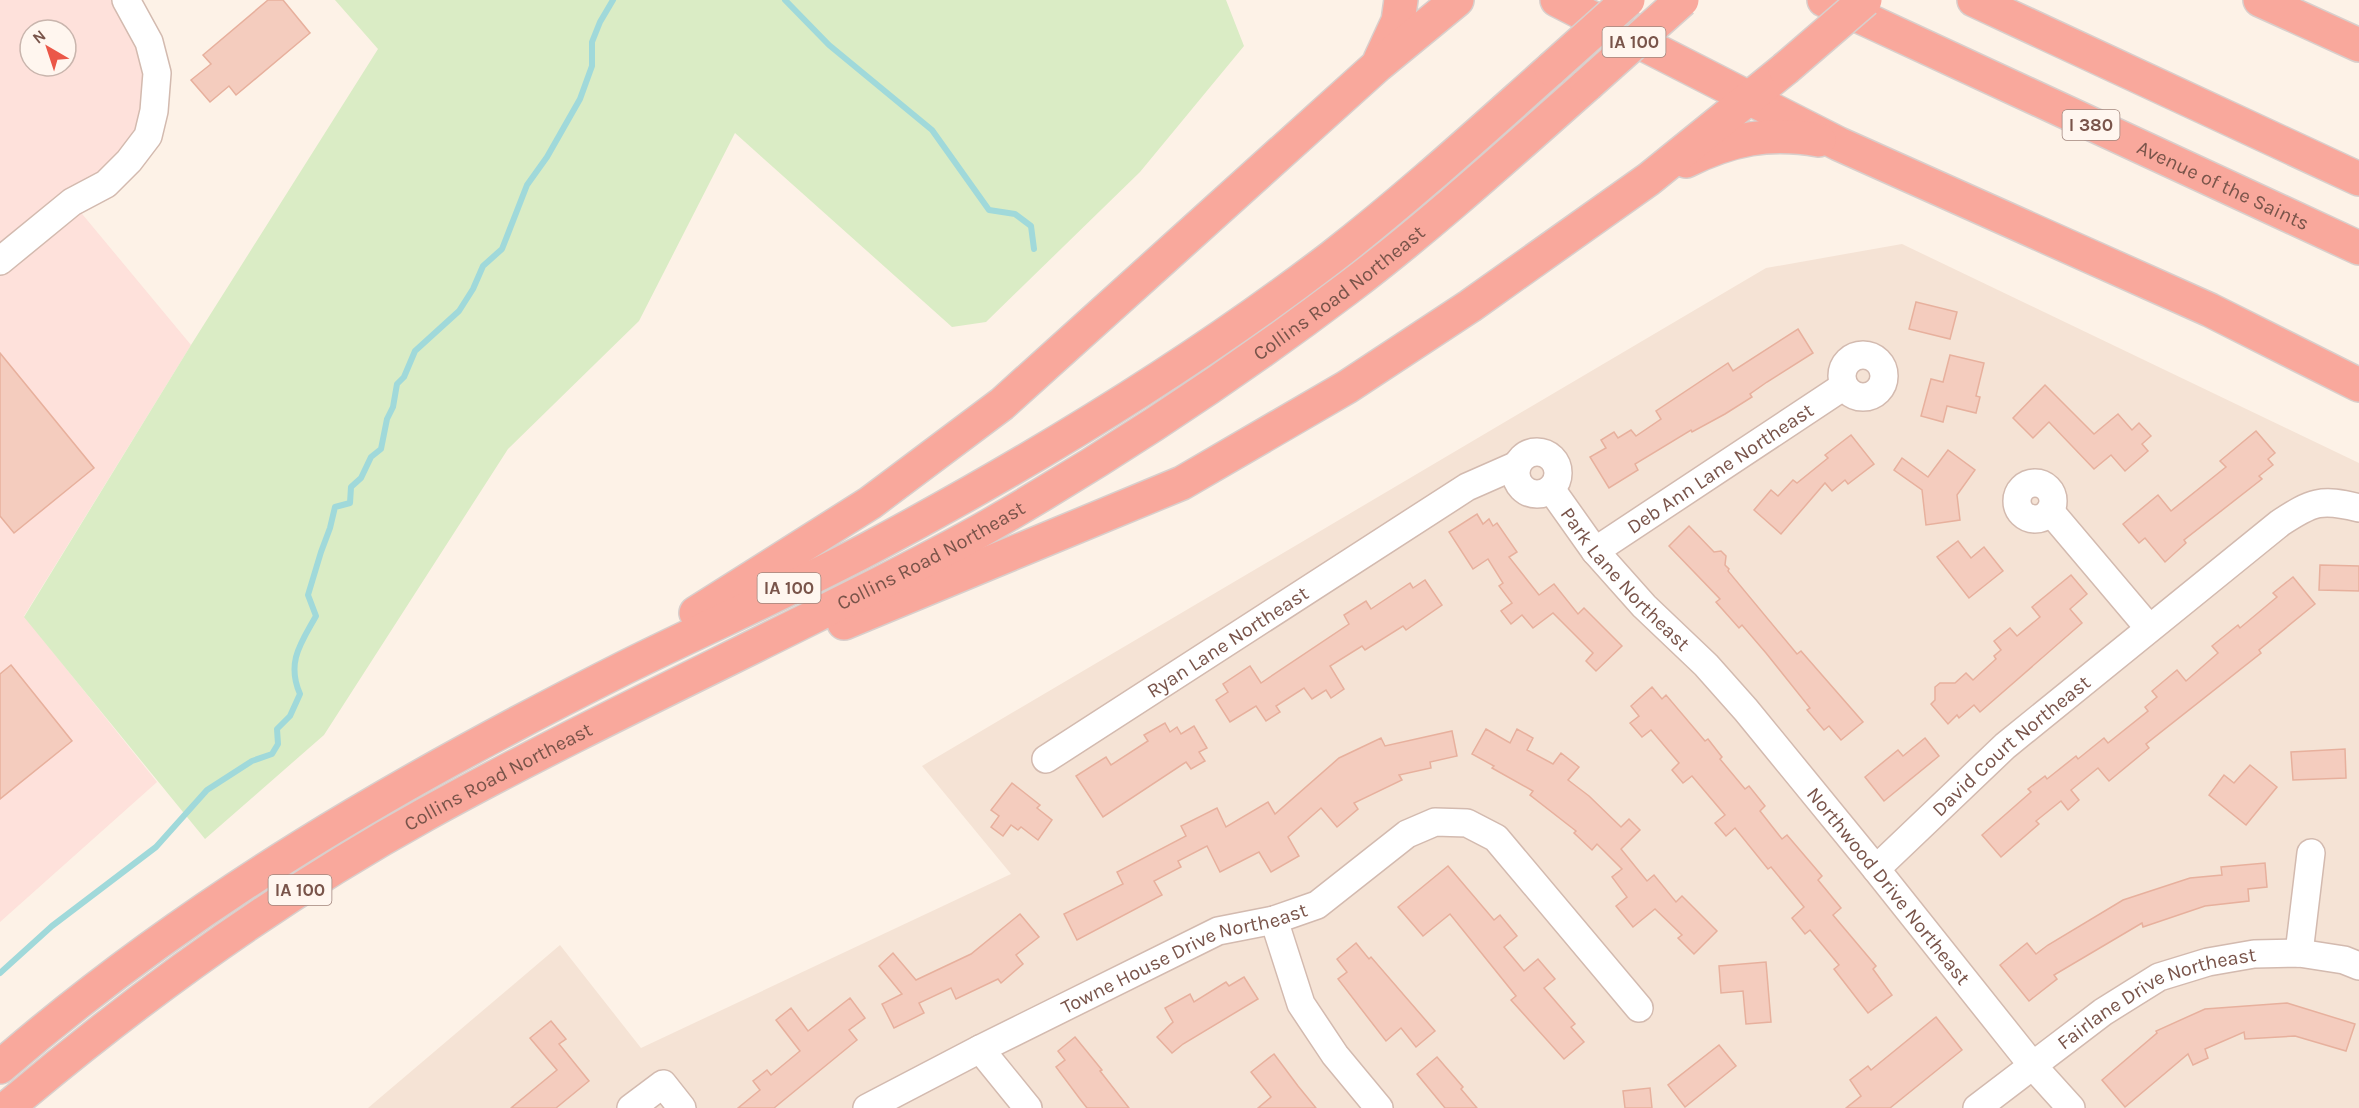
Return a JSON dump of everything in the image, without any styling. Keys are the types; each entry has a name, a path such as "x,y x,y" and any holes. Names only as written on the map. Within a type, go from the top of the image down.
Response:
{"highway":[{"path":"1378,65 1394,32 1401,0"},
{"path":"495,735 763,572 870,503 925,463 1002,404 1378,65 1456,0"},
{"path":"1557,0 1839,144 2210,310 2359,385"},
{"name":"Collins Road Northeast","path":"0,1067 42,1031 145,951 233,889 319,834 495,735 628,666 865,550 1079,429 1213,341 1331,258 1440,170 1628,0"},
{"name":"Collins Road Northeast","path":"7,1108 169,978 317,878 426,814 988,526 1176,411 1351,285 1462,196 1682,0"},
{"name":"Avenue of the Saints","path":"1824,0 2359,248"},
{"path":"620,714 1182,483 1375,368 1470,306 1649,179 1785,69 1864,0"},
{"path":"1974,0 2359,179"},
{"path":"2260,0 2354,42"},
{"path":"2282,0 2354,42"},
{"path":"1649,179 1711,148 1753,137 1793,135 1839,144"},
{"path":"2210,310 2359,363"}],"street":[{"path":"0,261 72,202 106,184 129,161 148,136 154,111 157,73 149,42 126,0"},
{"name":"Deb Ann Lane Northeast","path":"1595,551 1844,386"},
{"name":"Park Lane Northeast","path":"1408,525 1467,487 1517,465 1516,479 1524,491 1538,495 1551,489 1595,551 1644,606 1706,665"},
{"name":"David Court Northeast","path":"1876,869 2005,746 2280,523 2307,506 2333,501 2359,508"},
{"path":"2050,511 2149,628"},
{"name":"Ryan Lane Northeast","path":"1046,759 1408,525"},
{"name":"Northwood Drive Northeast","path":"1706,665 1746,710 1876,869 2033,1066 2071,1108"},
{"name":"Towne House Drive Northeast","path":"867,1108 980,1048 1218,931 1274,920 1317,905 1407,834 1435,822 1467,824 1496,838 1639,1008"},
{"path":"2299,953 2312,853"},
{"path":"1274,920 1300,1004 1335,1055 1379,1108"},
{"name":"Fairlane Drive Northeast","path":"1977,1108 2103,1012 2158,977 2208,962 2242,956 2299,953 2344,960 2359,966"},
{"path":"980,1048 1028,1108"},
{"path":"631,1108 663,1084 682,1108"}],"shaded area":[{"path":"0,0 126,0 149,42 148,136 73,203 191,345 24,616 157,782 0,922"},
{"path":"1902,244 2359,463 2359,1108 368,1108 560,945 641,1048 1011,874 922,766 1766,268"}],"green space":[{"path":"335,0 1226,0 1244,46 1140,172 986,322 952,327 735,133 639,321 508,449 324,735 205,839 24,617 191,345 378,49"}],"building":[{"path":"268,0 283,0 310,33 236,95 229,86 210,102 191,80 211,64 203,55"},
{"path":"1916,302 1957,312 1950,339 1909,329"},
{"path":"1798,329 1813,353 1767,382 1750,394 1752,397 1725,414 1692,432 1691,430 1635,464 1638,470 1609,488 1590,457 1606,448 1601,440 1614,432 1618,438 1631,430 1636,436 1661,419 1656,411 1728,363 1733,371"},
{"path":"0,353 94,468 14,533 0,516"},
{"path":"1950,355 1984,363 1976,396 1980,397 1976,413 1947,406 1943,422 1921,416 1931,379 1943,382"},
{"path":"2045,385 2094,434 2118,414 2132,430 2139,423 2151,436 2142,444 2148,451 2125,471 2111,455 2094,469 2049,422 2033,438 2013,418"},
{"path":"2256,431 2275,453 2268,459 2273,465 2259,476 2262,479 2184,540 2186,543 2165,562 2145,538 2139,543 2123,524 2158,495 2171,511 2226,467 2220,461"},
{"path":"1851,435 1874,464 1848,484 1845,480 1832,491 1825,483 1781,534 1754,510 1771,490 1778,496 1793,480 1797,483 1828,458 1825,455"},
{"path":"1948,450 1975,470 1957,495 1960,520 1926,525 1922,490 1894,470 1902,458 1928,477"},
{"path":"1477,514 1483,524 1489,519 1493,526 1497,523 1517,552 1509,557 1539,595 1554,584 1578,614 1584,608 1622,646 1596,671 1586,661 1593,653 1553,613 1533,628 1522,615 1511,624 1501,611 1512,603 1499,586 1503,583 1488,559 1473,569 1449,532"},
{"path":"1689,526 1714,552 1721,551 1726,556 1725,565 1728,571 1797,654 1801,651 1863,722 1841,740 1829,726 1824,730 1807,710 1810,708 1766,653 1742,625 1739,628 1716,602 1720,599 1669,546"},
{"path":"1958,541 1971,558 1984,547 2003,571 1969,598 1937,557"},
{"path":"2320,565 2359,566 2359,591 2319,590"},
{"path":"2071,575 2087,594 2070,609 2082,623 1980,712 1974,705 1959,718 1957,715 1948,724 1931,704 1935,700 1935,687 1940,683 1955,683 1966,673 1973,680 1996,659 1994,656 2001,650 1994,641 2010,628 2017,636 2040,617 2032,607"},
{"path":"2293,577 2315,604 2259,650 2261,653 2146,744 2149,748 2109,781 2098,768 2071,790 2079,800 2068,810 2061,801 2036,821 2039,824 2001,857 1982,835 2031,792 2028,789 2045,776 2047,779 2076,756 2078,759 2104,738 2108,743 2148,711 2145,707 2157,697 2152,691 2177,670 2186,681 2218,653 2212,646 2238,625 2240,628 2277,597 2273,593"},
{"path":"1425,580 1442,605 1406,630 1403,626 1365,650 1362,646 1330,666 1344,689 1331,698 1326,690 1312,699 1304,688 1276,706 1280,712 1266,721 1256,706 1230,722 1216,700 1228,692 1223,684 1250,666 1261,683 1349,624 1344,615 1366,601 1371,609 1410,583 1413,588"},
{"path":"11,665 72,741 0,799 0,674"},
{"path":"1652,687 1662,699 1666,695 1705,741 1708,739 1722,757 1720,759 1745,789 1749,786 1765,806 1760,811 1782,839 1787,835 1822,876 1818,880 1841,908 1833,915 1876,966 1873,969 1892,995 1868,1013 1834,969 1839,965 1810,930 1805,934 1792,918 1804,907 1771,867 1768,869 1735,828 1726,836 1715,823 1725,815 1692,776 1683,783 1672,770 1679,763 1651,730 1642,737 1630,723 1639,716 1631,706"},
{"path":"1165,723 1170,732 1177,727 1181,734 1194,726 1207,748 1199,752 1205,761 1191,769 1186,762 1103,817 1076,776 1106,757 1111,765 1148,741 1144,735"},
{"path":"1486,729 1510,743 1517,729 1533,738 1527,750 1553,764 1561,753 1579,767 1568,780 1589,796 1621,827 1629,819 1640,830 1621,849 1647,881 1654,875 1676,902 1682,896 1717,931 1694,954 1678,938 1682,935 1655,909 1633,927 1616,906 1627,897 1612,877 1622,869 1597,844 1592,850 1574,833 1576,831 1530,795 1533,791 1472,754"},
{"path":"1452,731 1457,756 1430,762 1431,768 1399,775 1402,780 1354,803 1358,809 1337,827 1321,808 1288,837 1299,856 1271,872 1259,852 1220,872 1207,846 1178,861 1181,867 1154,881 1162,895 1077,940 1064,914 1123,884 1117,872 1186,836 1181,826 1217,808 1226,827 1268,802 1275,814 1339,758 1381,738 1385,746"},
{"path":"1925,738 1939,756 1884,801 1865,777 1898,750 1903,756"},
{"path":"2345,749 2346,778 2293,780 2291,752"},
{"path":"2250,765 2277,787 2246,825 2209,795 2224,775 2234,783"},
{"path":"1012,783 1040,805 1037,808 1052,820 1038,840 1021,827 1018,830 1011,825 1003,836 991,827 999,816 991,810"},
{"path":"2265,863 2267,887 2248,889 2249,901 2205,906 2143,927 2142,923 2054,975 2057,979 2029,1001 2000,965 2027,943 2036,954 2123,900 2190,878 2222,875 2221,867"},
{"path":"1448,866 1494,920 1500,915 1517,936 1504,947 1524,971 1538,959 1555,979 1544,988 1575,1024 1571,1027 1584,1042 1564,1059 1511,1000 1516,996 1450,914 1423,936 1398,907"},
{"path":"1020,914 1039,937 1016,955 1023,964 1001,983 998,979 956,999 951,988 919,1003 924,1013 894,1028 882,1004 902,994 879,966 893,953 916,980 971,954"},
{"path":"1356,943 1369,959 1371,957 1435,1031 1416,1047 1401,1028 1386,1041 1338,979 1347,972 1337,959"},
{"path":"1766,962 1771,1022 1746,1024 1743,991 1721,993 1719,966"},
{"path":"1244,977 1258,999 1172,1053 1157,1037 1173,1022 1165,1008 1190,994 1194,1002 1226,982 1229,986"},
{"path":"850,998 865,1018 849,1030 857,1040 774,1108 738,1108 760,1090 753,1081 767,1070 771,1075 800,1051 776,1020 791,1008 808,1031"},
{"path":"2287,1003 2355,1024 2346,1051 2295,1036 2245,1039 2244,1032 2205,1049 2208,1058 2193,1065 2188,1054 2125,1107 2102,1080 2157,1033 2156,1031 2205,1009"},
{"path":"1936,1017 1962,1050 1890,1108 1846,1108 1861,1096 1850,1080 1868,1066 1871,1070"},
{"path":"551,1021 566,1039 559,1044 589,1081 556,1108 511,1108 557,1070 530,1038"},
{"path":"1075,1037 1129,1108 1087,1108 1080,1099 1056,1067 1065,1060 1058,1051"},
{"path":"1719,1045 1736,1066 1685,1107 1668,1085"},
{"path":"1274,1054 1316,1108 1258,1108 1271,1097 1251,1072"},
{"path":"1437,1057 1463,1087 1461,1089 1477,1108 1445,1108 1417,1074"},
{"path":"1650,1088 1652,1108 1625,1108 1623,1091"}],"waterway":[{"path":"0,973 52,926 156,847 207,790 252,761 272,754 278,744 277,729 290,716 300,694 294,672 295,662 301,644 316,616 308,595 335,507 350,503 351,487 361,478 371,457 381,449 397,384 404,377 415,351 459,311 473,289 483,266 502,249 527,185 547,157 580,99 592,66 592,42 613,0"},
{"path":"785,0 829,45 932,130 989,210 1015,214 1031,226 1034,249"}]}
